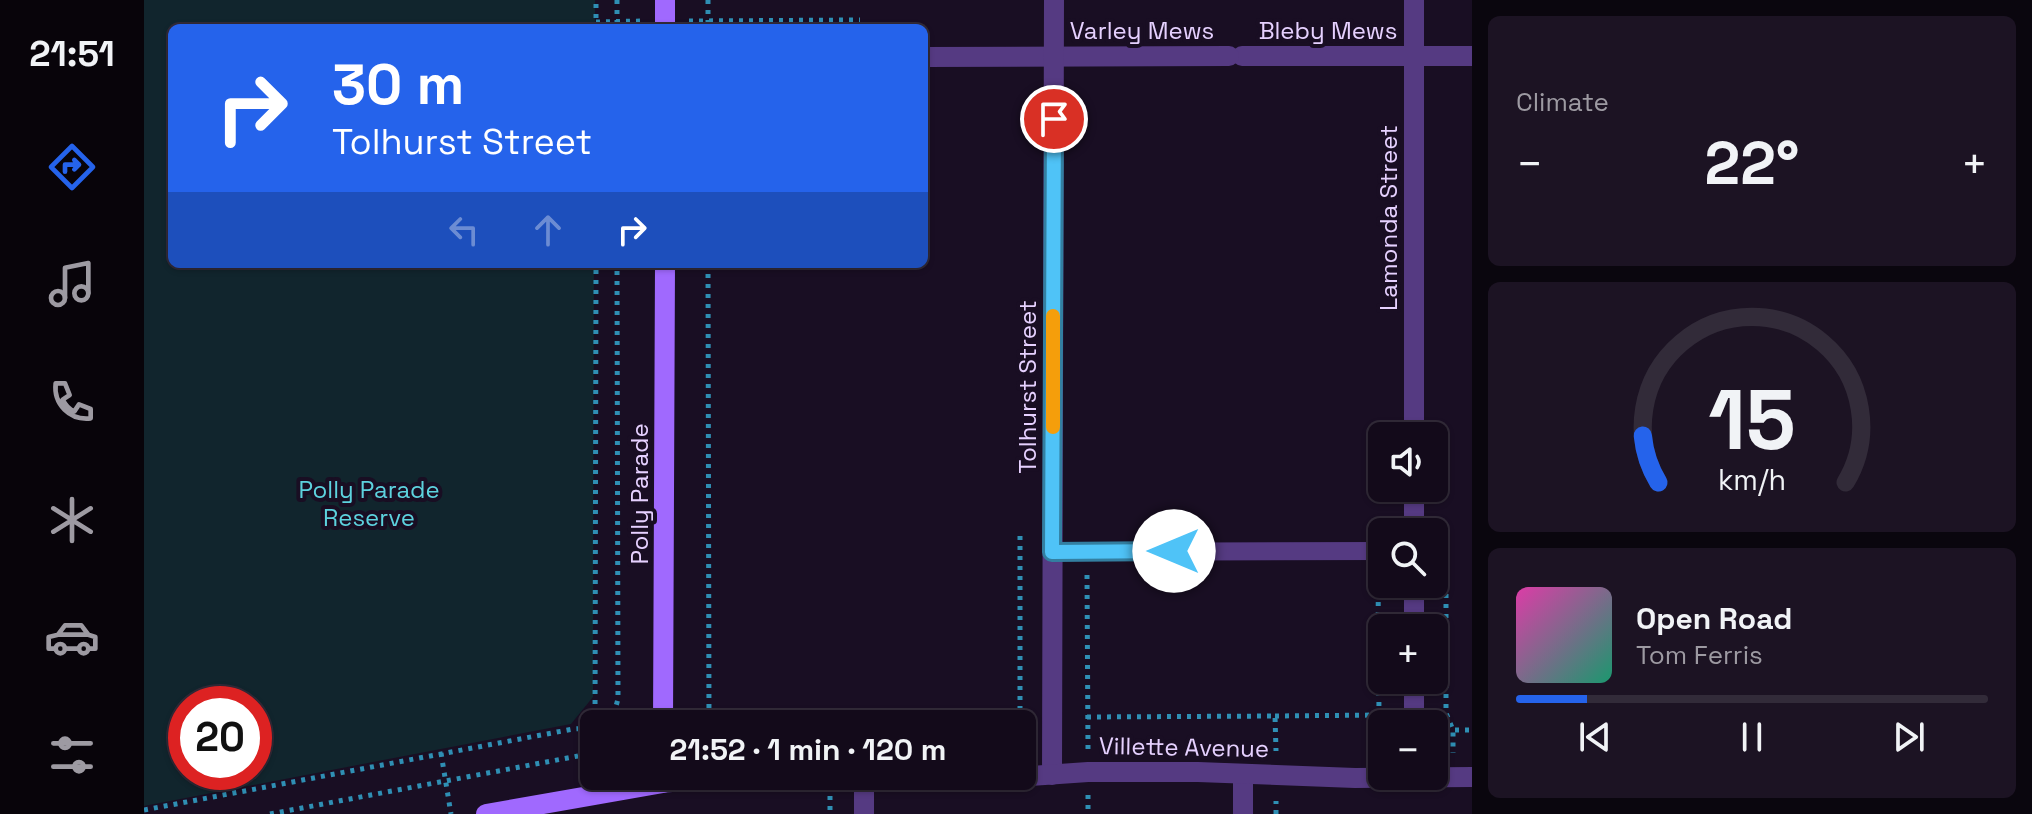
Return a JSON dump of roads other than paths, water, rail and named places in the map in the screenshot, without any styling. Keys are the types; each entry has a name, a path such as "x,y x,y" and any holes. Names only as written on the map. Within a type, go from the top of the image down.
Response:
{"street":[{"name":"Tolhurst Street","path":"1052,775 1054,0"},
{"name":"Lamonda Street","path":"1414,0 1414,422"},
{"name":"Varley Mews","path":"928,57 1236,56"},
{"name":"Bleby Mews","path":"1236,56 1472,56"},
{"name":"Polly Parade","path":"663,710 665,268"},
{"name":"Villette Avenue","path":"1036,776 1088,772 1368,776"},
{"path":"1243,774 1243,814"},
{"path":"491,813 607,790"},
{"path":"864,790 864,814"}],"lane":[{"path":"1052,552 1368,551"}],"park label":[{"name":"Polly Parade Reserve","path":"369,503"}]}
